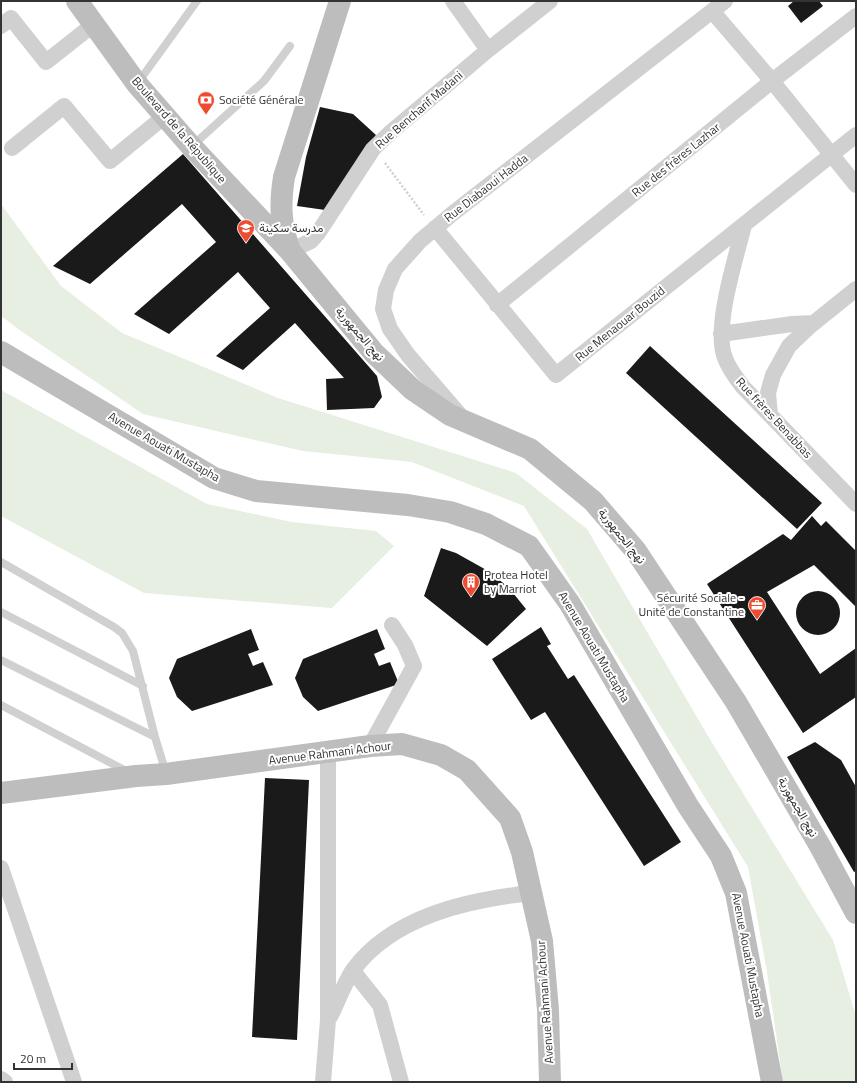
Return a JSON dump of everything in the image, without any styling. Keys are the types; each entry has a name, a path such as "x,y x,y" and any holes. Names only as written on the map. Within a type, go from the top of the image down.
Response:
{"main road":[{"name":"Boulevard de la République","path":"77,1 137,84 191,146 290,251"},
{"path":"290,251 283,231 281,213 281,195 284,177 340,1"},
{"name":"نهج الجمهورية","path":"290,251 374,353 413,390 450,414 530,449 593,501 636,551 736,702 820,846 856,913"},
{"name":"Avenue Aouati Mustapha","path":"1,352 214,478 256,491 408,505 450,512 486,524 529,546 570,604 688,806 721,856 736,893 772,1082"},
{"name":"Avenue Rahmani Achour","path":"1,793 136,776 166,774 370,746 402,744 441,755 467,770 510,818 522,852 542,941 548,1010 550,1082"}],"street":[{"path":"454,1 488,50"},
{"name":"Rue Bencharif Madani","path":"290,251 311,241 318,233 373,149 488,50 550,1"},
{"name":"Rue Diabaoui Hadda","path":"463,420 404,350 390,329 383,309 386,290 395,269 420,240 724,1"},
{"path":"712,11 772,81 856,185"},
{"name":"Rue des frères Lazhar","path":"497,305 772,81 856,16"},
{"path":"1,26 11,18 46,62 94,24"},
{"path":"12,148 64,106 110,162 165,116"},
{"name":"Rue Menaouar Bouzid","path":"435,228 556,376 856,135"},
{"name":"Rue frères Benabbas","path":"744,225 723,314 722,334 724,357 730,371 743,387 856,504"},
{"path":"770,415 768,393 773,375 789,346 814,323 856,289"},
{"path":"722,334 792,324 814,323"},
{"path":"370,746 414,666 405,645 392,625"},
{"path":"323,1082 328,1020 328,752"},
{"path":"1,868 74,1082"},
{"path":"328,1020 353,971 372,949 394,932 420,919 471,903 530,893"},
{"path":"353,971 380,1004 401,1082"},
{"path":"1,1079 5,1082"}],"lane":[{"path":"137,84 197,1"},
{"path":"191,146 264,81 290,46"},
{"path":"1,562 114,626 122,633 133,651 166,774"},
{"path":"1,612 143,686"},
{"path":"1,660 155,737"},
{"path":"1,705 136,776"}],"path":[{"path":"373,149 435,228"}],"shaded area":[{"path":"1,204 61,286 122,333 278,398 516,473 587,529 708,736 833,940 856,1016 856,1082 783,1082 767,972 748,867 524,506 412,462 303,451 143,414 1,316"},
{"path":"1,390 207,504 292,522 376,531 394,546 332,608 144,593 1,516"}],"building":[{"path":"794,1 819,1 823,6 801,23 788,6"},
{"path":"320,107 353,114 376,135 325,210 297,206 306,157"},
{"path":"183,154 377,376 382,397 374,408 327,410 326,379 344,378 295,323 243,370 216,356 270,308 238,272 169,334 134,314 216,242 182,204 90,284 53,266"},
{"path":"650,346 822,503 797,529 626,373"},
{"name":"Sécurité Sociale - Unité de Constantine","path":"812,516 821,526 826,521 856,551 856,607 814,565 767,592 820,674 856,648 856,697 803,733 707,584 783,534 791,540"},
{"name":"Protea Hotel by Marriot","path":"441,548 456,553 490,572 509,588 526,609 487,646 424,596"},
{"path":"822,591 834,597 839,605 839,621 834,629 826,634 814,635 802,629 797,621 796,609 802,597 810,592"},
{"path":"541,627 551,644 547,646 568,679 574,675 681,842 644,866 545,712 531,720 492,659"},
{"path":"251,629 259,650 248,654 253,666 263,662 273,685 192,711 177,697 169,678 177,659"},
{"path":"377,629 385,649 374,654 379,666 390,662 399,684 318,711 303,697 295,678 303,659"},
{"path":"815,742 841,760 856,787 856,871 854,872 787,757"},
{"path":"265,778 309,780 297,1040 252,1037"}],"place":[{"name":"Société Générale","path":"206,115"},
{"name":"مدرسة سكينة","path":"246,243"},
{"name":"Protea Hotel by Marriot","path":"471,597"},
{"name":"Sécurité Sociale - Unité de Constantine","path":"757,620"}]}
